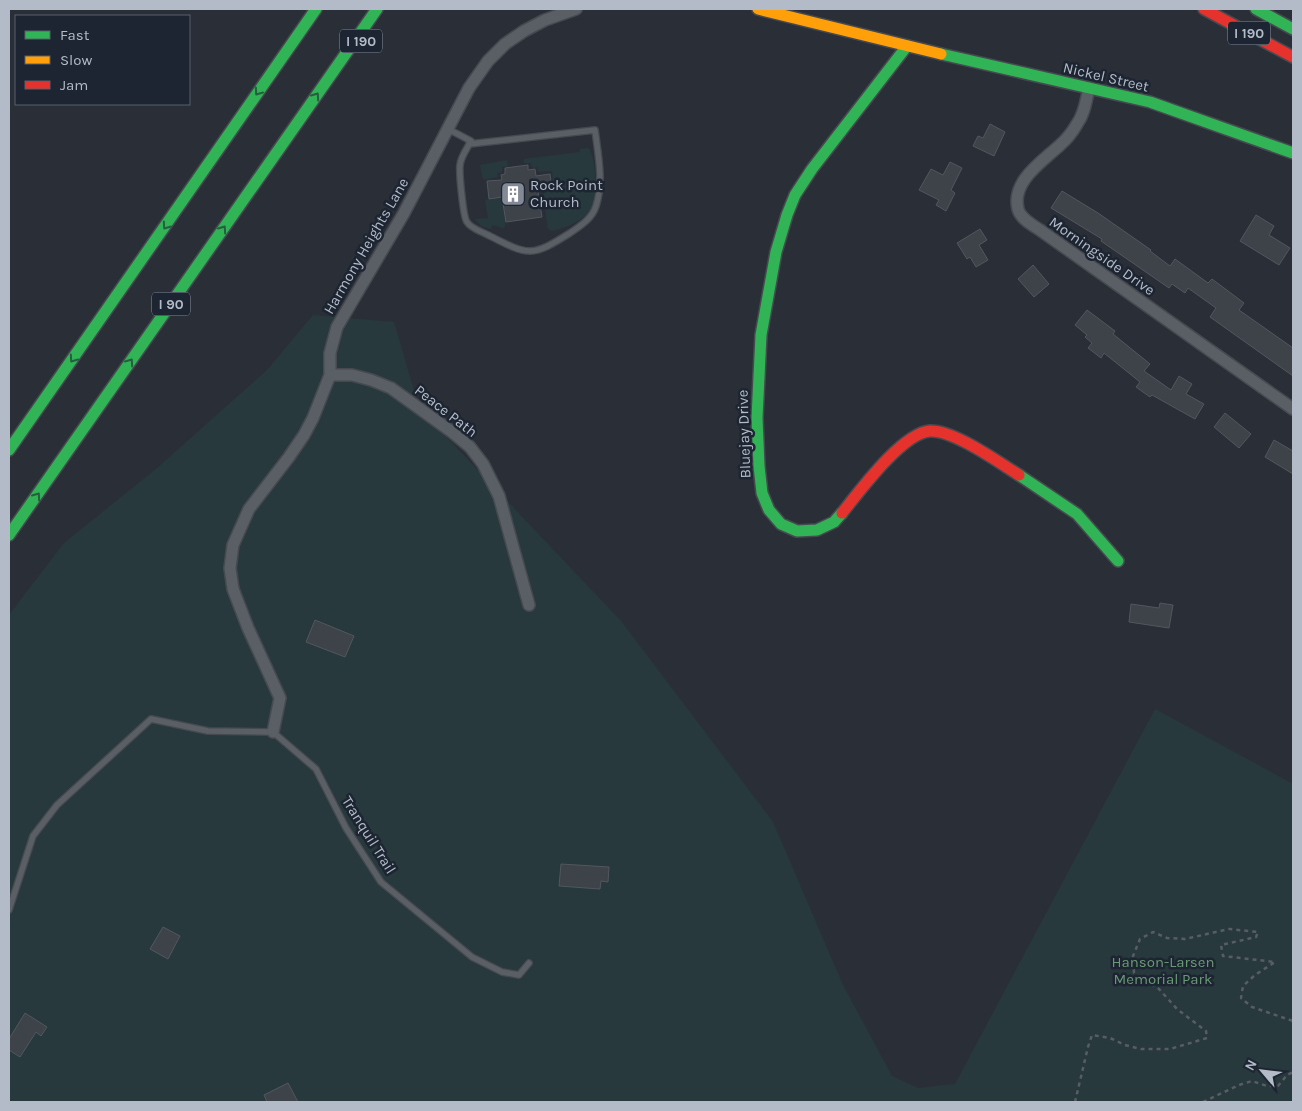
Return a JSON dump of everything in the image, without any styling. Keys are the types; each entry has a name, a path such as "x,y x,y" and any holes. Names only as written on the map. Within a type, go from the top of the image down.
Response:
{"main road":[{"path":"9,450 316,9"},
{"name":"I 90","path":"9,535 377,9"},
{"name":"I 190","path":"333,72 341,68 388,9"},
{"path":"758,9 907,46"},
{"name":"I 190","path":"1204,9 1293,56"},
{"name":"I 190","path":"1256,9 1293,29"},
{"name":"Nickel Street","path":"907,46 1150,102 1293,153"},
{"name":"Bluejay Drive","path":"907,46 812,169 795,195 786,215 776,252 761,335 757,418 762,493 769,510 780,524 797,531 817,530 834,522 880,467 899,448 916,436 930,431 948,434 981,451 1077,514 1118,562"}],"street":[{"name":"Harmony Heights Lane","path":"273,732 280,698 248,628 233,589 230,568 233,545 249,509 304,435 313,418 330,374 330,353 337,327 404,213 469,88 488,61 504,44 546,20 576,9"},
{"name":"Morningside Drive","path":"1089,88 1085,109 1078,124 1062,144 1027,175 1017,194 1018,210 1025,219 1040,230 1293,409"},
{"name":"Peace Path","path":"330,374 352,375 391,388 470,447 483,464 499,496 529,605"}],"lane":[{"path":"448,129 471,141 469,144 461,159 459,168 464,211 467,222 474,228 526,252 538,251 552,245 584,224 592,216 597,203 600,184 595,130 469,144"},
{"path":"9,910 33,836 57,804 151,719 208,731 273,732"},
{"name":"Tranquil Trail","path":"273,732 316,769 346,828 381,882 472,957 502,972 519,975 529,963"}],"path":[{"path":"1075,1102 1092,1035 1110,1038 1141,1050 1170,1049 1207,1038 1206,1030 1177,1009 1159,989 1134,973 1133,956 1140,940 1153,932 1167,938 1185,939 1229,929 1258,932 1256,937 1221,945 1223,956 1276,962 1254,975 1242,986 1241,998 1252,1007 1293,1021"},
{"path":"1203,1102 1239,1084 1252,1081 1266,1086 1278,1086 1287,1075 1293,1072"}],"green space":[{"path":"589,148 594,164 596,183 594,203 585,216 578,221 552,231 548,229 543,196 544,193 554,189 552,171 538,172 537,167 532,168 531,163 524,163 524,159 580,152 580,149"},
{"path":"507,160 508,166 502,167 502,172 497,173 497,177 483,180 480,165"},
{"path":"502,197 506,222 504,228 492,225 491,229 480,225 475,219 488,218 485,200"},
{"name":"Hanson-Larsen Memorial Park","path":"313,315 394,322 419,408 621,621 773,822 843,985 892,1076 918,1088 955,1084 1155,709 1293,784 1293,1102 9,1102 9,615 64,543 156,469 268,369"}],"building":[{"path":"990,124 1005,132 994,156 973,146 978,136 983,138"},
{"path":"950,162 962,168 951,190 955,193 946,211 936,205 939,200 919,190 931,169 943,175"},
{"name":"Rock Point Church","path":"528,165 528,170 535,169 536,176 550,174 552,190 538,191 542,217 506,222 502,197 489,199 487,181 502,180 501,175 505,174 505,168"},
{"path":"1062,191 1098,213 1151,250 1170,266 1175,259 1208,283 1212,279 1244,303 1239,310 1293,348 1293,376 1210,317 1216,308 1188,288 1185,293 1172,284 1169,288 1101,241 1102,239 1051,208"},
{"path":"1256,215 1274,226 1269,235 1290,248 1279,265 1240,241"},
{"path":"980,229 987,240 979,245 988,260 976,267 970,257 967,259 957,243"},
{"path":"1033,265 1049,284 1034,297 1018,279"},
{"path":"1087,310 1115,331 1113,334 1150,364 1144,371 1171,390 1179,376 1192,384 1186,394 1204,404 1195,419 1152,395 1150,397 1136,387 1140,382 1104,353 1101,358 1088,348 1092,343 1085,337 1087,335 1075,325"},
{"path":"1225,413 1251,434 1239,448 1214,427"},
{"path":"1274,440 1293,451 1293,474 1265,457"},
{"path":"1160,603 1173,605 1169,628 1129,622 1131,604 1159,608"},
{"path":"315,620 354,636 345,657 306,642"},
{"path":"561,864 609,867 608,882 601,881 600,889 559,886"},
{"path":"163,927 180,936 168,959 150,949"},
{"path":"25,1013 47,1027 41,1036 36,1032 20,1057 9,1050 9,1039"},
{"path":"288,1083 298,1102 267,1102 264,1095"}],"traffic: fast":[{"path":"9,450 316,9"},
{"path":"9,535 377,9"},
{"path":"1256,9 1293,29"},
{"path":"842,513 834,522 817,530 797,531 781,524 769,510 762,493 759,466 757,418 761,335 776,252 795,195 812,169 907,46"},
{"path":"941,54 1150,102 1293,153"},
{"path":"1019,475 1077,514 1118,561"}],"traffic: slow":[{"path":"758,9 941,54"}],"traffic: jam":[{"path":"1204,9 1293,57"},
{"path":"842,513 894,452 919,434 930,431 940,432 963,441 1019,475"}],"place":[{"name":"Rock Point Church","path":"513,194"}]}
